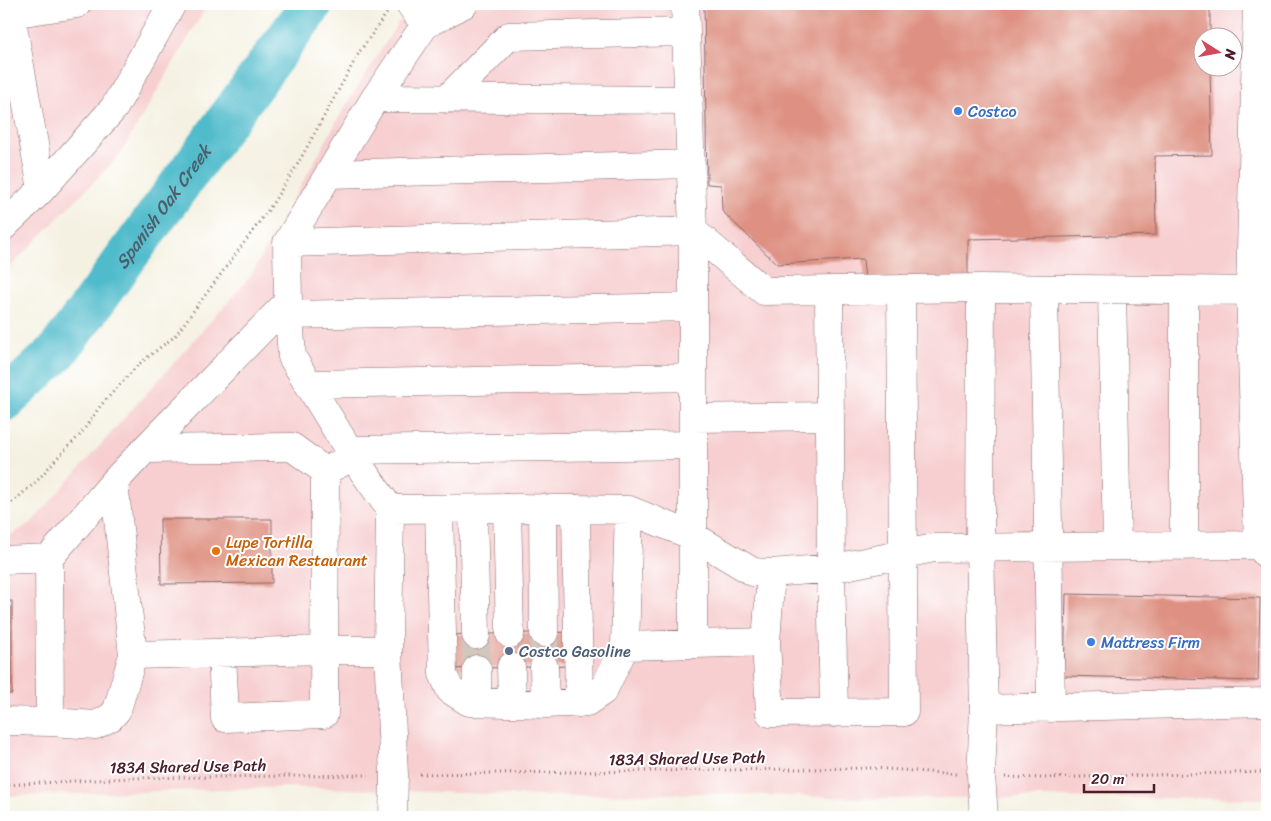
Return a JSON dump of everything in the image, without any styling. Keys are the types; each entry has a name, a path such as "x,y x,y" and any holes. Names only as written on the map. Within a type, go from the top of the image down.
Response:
{"street":[{"path":"42,189 7,11 77,4"},
{"path":"393,817 394,775 388,650 390,509 352,453 292,357 287,243 376,98 426,25 464,4"},
{"path":"685,4 693,231 693,644"},
{"path":"390,509 543,508 629,510 693,536 752,572 771,574 830,568 934,548 1184,546 1262,550 1258,292 1257,4"},
{"path":"4,226 42,189 114,108 166,6"},
{"path":"401,6 426,25"},
{"path":"447,99 509,36 686,32"},
{"path":"376,98 689,100"},
{"path":"330,174 691,164"},
{"path":"287,243 693,231 764,291 981,288 1258,292"},
{"path":"981,288 980,548 984,710 981,775 984,817"},
{"path":"771,574 766,642 770,713 904,712 901,289"},
{"path":"1044,289 1051,708"},
{"path":"829,290 830,568 834,713"},
{"path":"1112,290 1117,546"},
{"path":"1184,291 1184,546"},
{"path":"50,722 49,558 145,449 289,309 693,307"},
{"path":"310,384 693,377"},
{"path":"693,418 830,416"},
{"path":"325,471 352,453 693,445"},
{"path":"145,449 292,447 325,471"},
{"path":"222,653 225,718 324,714 325,471"},
{"path":"4,721 96,725 111,717 117,710 133,655 114,482"},
{"path":"474,508 476,635"},
{"path":"508,508 510,634"},
{"path":"543,508 544,633"},
{"path":"439,509 443,674 450,690 469,702 545,704 587,702 603,691 625,646 629,510"},
{"path":"576,509 579,703"},
{"path":"4,560 49,558"},
{"path":"625,646 766,642"},
{"path":"133,655 388,650"},
{"path":"511,667 512,703"},
{"path":"544,667 545,704"},
{"path":"477,668 477,702"},
{"path":"984,710 1267,702"}],"path":[{"path":"4,510 36,482 80,435 101,405 139,364 175,336 269,209 296,167 360,51 384,16 401,6"},
{"name":"183A Shared Use Path","path":"416,774 873,768 959,774"},
{"path":"1002,776 1041,778 1267,772"},
{"name":"183A Shared Use Path","path":"4,785 129,778 372,775"}],"shaded area":[{"path":"4,4 208,4 119,156 4,273"},
{"path":"418,4 1267,4 1267,799 1039,797 879,799 712,793 543,796 292,787 4,796 4,539 31,523 250,277 342,112 398,23"}],"building":[{"name":"Costco","path":"704,4 1210,4 1210,28 1194,28 1194,78 1210,78 1212,155 1155,156 1156,235 968,239 968,278 865,280 863,259 777,264 722,211 721,185 707,184"},
{"name":"Lupe Tortilla Mexican Restaurant","path":"160,519 272,519 272,583 161,584"},
{"path":"1066,594 1260,598 1258,681 1064,676"},
{"path":"4,601 12,601 12,694 4,694"},
{"name":"Costco Gasoline","path":"573,632 574,666 445,669 445,635"}],"waterway":[{"name":"Spanish Oak Creek","path":"4,401 57,352 312,4"}],"tunnel":[{"path":"544,633 544,667"},
{"path":"476,635 477,669"}],"place":[{"name":"Costco","path":"958,111"},
{"name":"Lupe Tortilla Mexican Restaurant","path":"216,551"},
{"name":"Mattress Firm","path":"1091,642"},
{"name":"Costco Gasoline","path":"509,651"}]}
